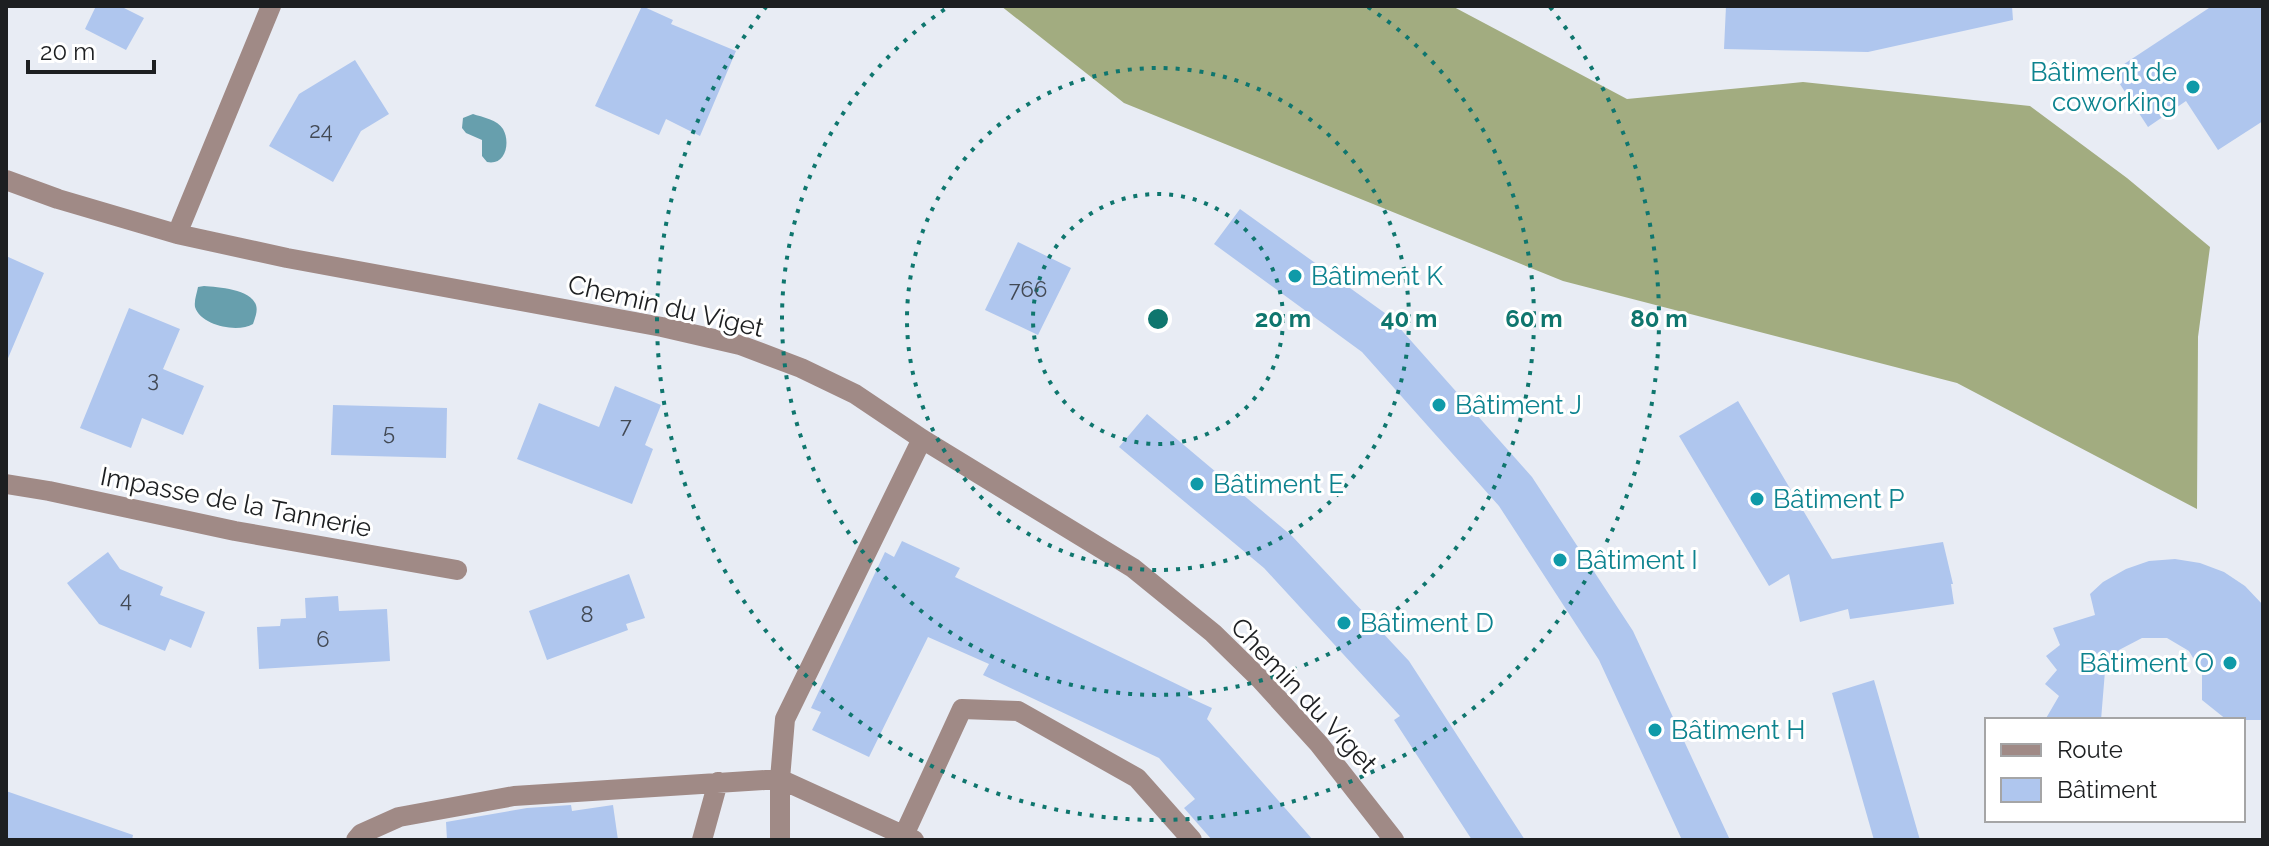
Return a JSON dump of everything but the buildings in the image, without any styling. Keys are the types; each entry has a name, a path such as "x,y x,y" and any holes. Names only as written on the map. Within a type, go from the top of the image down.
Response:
{"street":[{"path":"177,234 271,6"},
{"name":"Chemin du Viget","path":"6,180 58,199 177,234 287,258 662,327 740,345 801,368 855,394 922,439 1133,568 1213,633 1260,679 1319,744 1394,840"},
{"path":"780,840 780,779 785,719 922,439"},
{"name":"Impasse de la Tannerie","path":"6,484 235,531 457,570"},
{"path":"356,840 361,834 399,817 514,796 780,779 909,838 962,709 1018,711 1137,778 1192,840"},
{"path":"702,840 718,782"}],"green space":[{"path":"1001,6 1452,6 1627,99 1803,82 2030,106 2127,178 2210,247 2198,337 2197,509 1957,383 1563,281 1124,103"}],"water":[{"path":"473,114 494,121 503,129 506,147 498,160 487,162 482,156 482,140 462,128 463,118"},
{"path":"198,287 248,295 257,307 253,324 230,328 204,319 195,304"}],"place":[{"name":"Bâtiment de coworking","path":"2193,87"},
{"name":"Bâtiment K","path":"1295,276"},
{"name":"Bâtiment J","path":"1439,405"},
{"name":"Bâtiment E","path":"1197,484"},
{"name":"Bâtiment P","path":"1757,499"},
{"name":"Bâtiment I","path":"1560,560"},
{"name":"Bâtiment D","path":"1344,623"},
{"name":"Bâtiment O","path":"2230,663"},
{"name":"Bâtiment H","path":"1655,730"}]}
